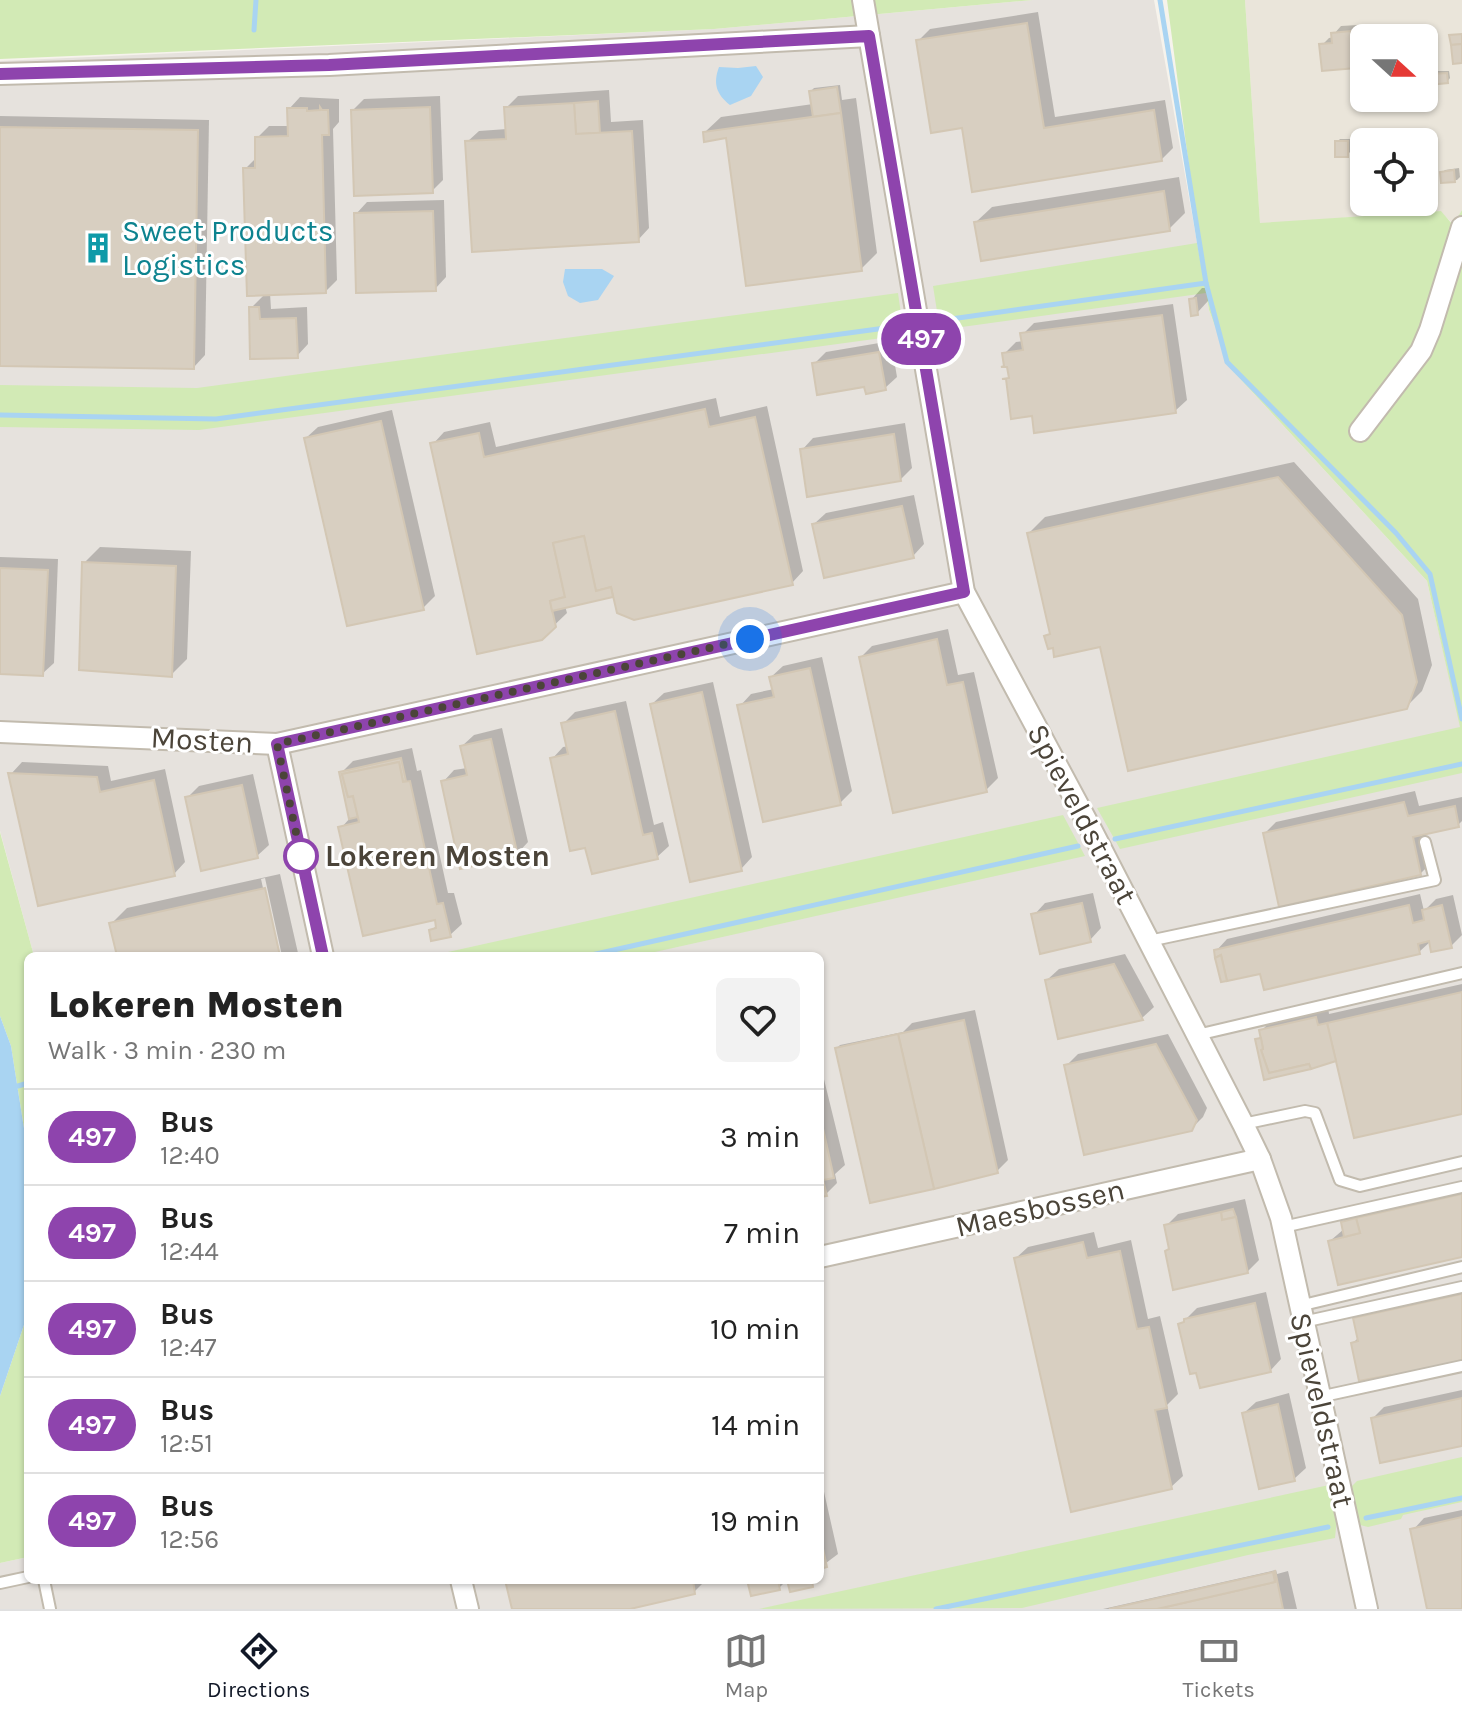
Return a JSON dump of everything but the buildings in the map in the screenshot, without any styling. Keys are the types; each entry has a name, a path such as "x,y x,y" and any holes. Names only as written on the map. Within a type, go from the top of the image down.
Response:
{"street":[{"name":"Spieveldstraat","path":"863,0 964,592 1149,941 1260,1159 1283,1227 1367,1609"},
{"path":"0,74 329,65 869,36"},
{"path":"1360,431 1421,351 1462,227"},
{"name":"Mosten","path":"0,732 277,744 964,592"},
{"path":"277,744 322,952"},
{"name":"Maesbossen","path":"824,1256 1260,1159"},
{"path":"462,1584 468,1609"}],"lane":[{"path":"1149,941 1435,880 1425,842"},
{"path":"1197,1035 1462,973"},
{"path":"1243,1124 1305,1111 1315,1113 1340,1180 1360,1186 1462,1162"},
{"path":"1283,1227 1462,1187"},
{"path":"1301,1314 1462,1267"},
{"path":"1301,1314 1462,1287"},
{"path":"1319,1397 1462,1366"},
{"path":"0,1583 24,1578"},
{"path":"45,1584 50,1609"}],"shaded area":[{"path":"1033,0 1154,0 1209,310 1231,369 1427,581 1462,733 1462,1609 0,1609 0,1563 24,1558 24,1584 824,1584 824,952 33,952 0,831 0,61 714,29"},
{"path":"1245,0 1462,0 1462,210 1454,225 1438,211 1438,128 1350,128 1350,216 1371,216 1260,224"}],"green space":[{"path":"0,0 1033,0 714,29 0,59"},
{"path":"1167,0 1245,0 1260,223 1366,216 1438,216 1438,211 1441,211 1453,225 1462,210 1462,773 1120,849 1097,808 1460,727 1427,581 1231,369 1209,310 1206,293 940,330 933,286 1197,243 1204,280"},
{"path":"898,293 904,335 199,430 0,427 0,385 197,388"},
{"path":"1063,815 1085,856 655,952 448,952"},
{"path":"0,832 33,952 24,952 24,1129 11,1046 0,1016"},
{"path":"24,1325 24,1558 0,1563 0,1396"},
{"path":"1462,1457 1462,1502 1403,1515 1401,1519 1368,1527 1360,1525 1351,1487 1357,1481"},
{"path":"1329,1485 1337,1518 1335,1538 1022,1608 759,1609"}],"water":[{"path":"756,66 763,77 751,96 730,105 717,88 719,67"},
{"path":"565,269 602,269 614,276 598,300 580,303 568,296 563,282"},
{"path":"0,1016 11,1046 24,1129 24,1325 0,1396"}],"waterway":[{"path":"254,30 256,0"},
{"path":"1160,0 1206,283"},
{"path":"937,321 1206,283 1227,362 1396,533 1430,574 1462,719"},
{"path":"0,415 216,419 900,326"},
{"path":"1115,839 1462,764"},
{"path":"605,952 1078,846"},
{"path":"18,1086 24,1084"},
{"path":"1366,1518 1462,1498"},
{"path":"936,1609 1328,1527"}],"bus line":[{"name":"497","path":"0,74 329,65 869,36 964,592 277,744 322,952"}],"place":[{"name":"Sweet Products Logistics","path":"98,248"},
{"name":"Lokeren Mosten","path":"301,856"}],"route":[{"path":"301,856 303,865 277,744 750,639"}]}
